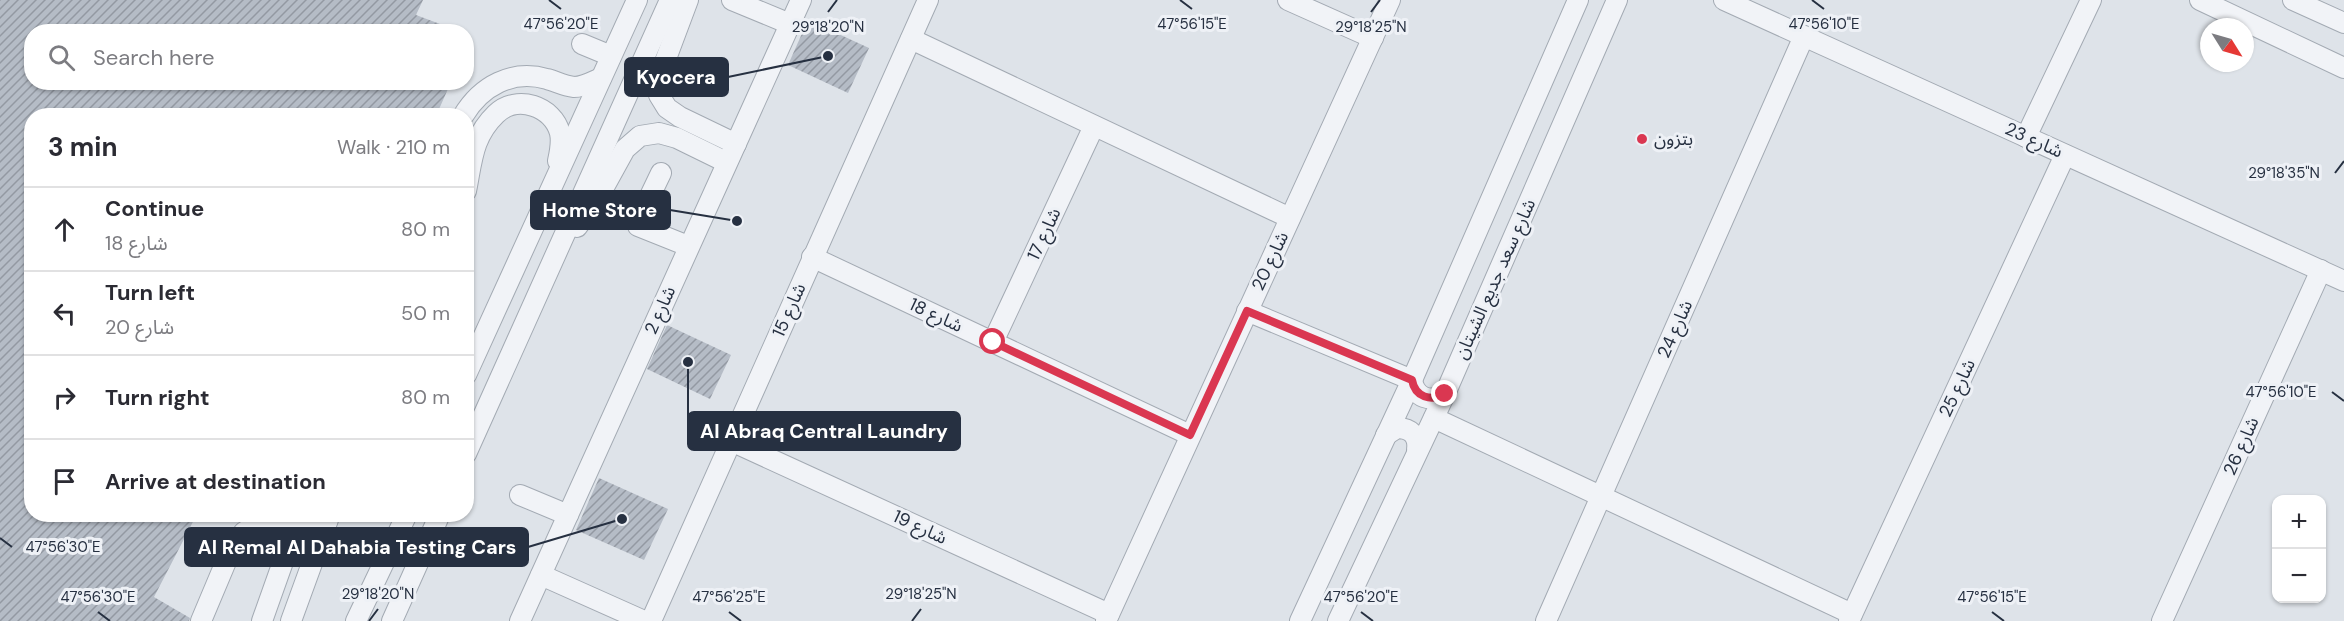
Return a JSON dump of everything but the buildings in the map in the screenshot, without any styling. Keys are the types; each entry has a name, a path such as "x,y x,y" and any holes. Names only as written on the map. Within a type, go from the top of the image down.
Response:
{"street":[{"path":"474,358 637,0"},
{"path":"474,436 670,0"},
{"path":"688,0 658,80 659,95 667,108 680,117 736,144"},
{"path":"732,0 790,24"},
{"name":"شارع 2","path":"520,621 801,0"},
{"name":"شارع 15","path":"651,621 928,0"},
{"path":"1288,0 1373,38"},
{"name":"شارع 20","path":"1108,617 1390,0"},
{"name":"شارع سعد جديع الشيتان","path":"1300,621 1412,380 1578,0"},
{"name":"شارع سعد جديع الشيتان","path":"1338,621 1445,394 1617,0"},
{"name":"شارع 23","path":"1724,0 2344,281"},
{"path":"2026,137 2091,0"},
{"path":"2200,0 2344,68"},
{"path":"2293,0 2344,23"},
{"name":"شارع 24","path":"1546,621 1804,36"},
{"path":"910,39 1290,218"},
{"path":"582,44 611,56"},
{"path":"468,108 484,90 514,77 530,76 572,87 597,87"},
{"path":"474,121 482,108 504,93 531,88 568,98 597,87"},
{"path":"474,151 490,122 497,113 507,107 529,104 549,114 560,134 559,156 548,199"},
{"name":"شارع 17","path":"993,342 1094,126"},
{"path":"559,247 587,215 625,149 640,136 659,133 677,138 726,162"},
{"name":"شارع 25","path":"1850,618 2066,155"},
{"path":"661,173 637,223 638,226 688,246"},
{"name":"شارع 18","path":"812,257 1190,435"},
{"name":"شارع 26","path":"2162,621 2321,270"},
{"path":"1247,311 1412,380 1415,390 1424,397 1435,399 1445,394"},
{"path":"1434,418 1601,496 1850,618"},
{"path":"1386,435 1397,428 1410,430 1417,439 1417,450"},
{"name":"شارع 19","path":"731,441 1108,617"},
{"path":"520,495 568,515"},
{"path":"201,621 233,545 252,527 272,522"},
{"path":"262,621 297,522"},
{"path":"291,621 327,522"},
{"path":"356,621 403,522"},
{"path":"392,621 436,522"},
{"path":"541,575 644,621"}],"place":[{"name":"Kyocera","path":"828,56"},
{"name":"بتزون","path":"1642,139"},
{"name":"Home Store","path":"737,221"},
{"name":"Al Abraq Central Laundry","path":"688,362"},
{"name":"Al Remal Al Dahabia Testing Cars","path":"622,519"}],"route":[{"path":"993,342 1190,435 1247,311 1412,380 1415,390 1424,397 1435,399 1445,394"}]}
